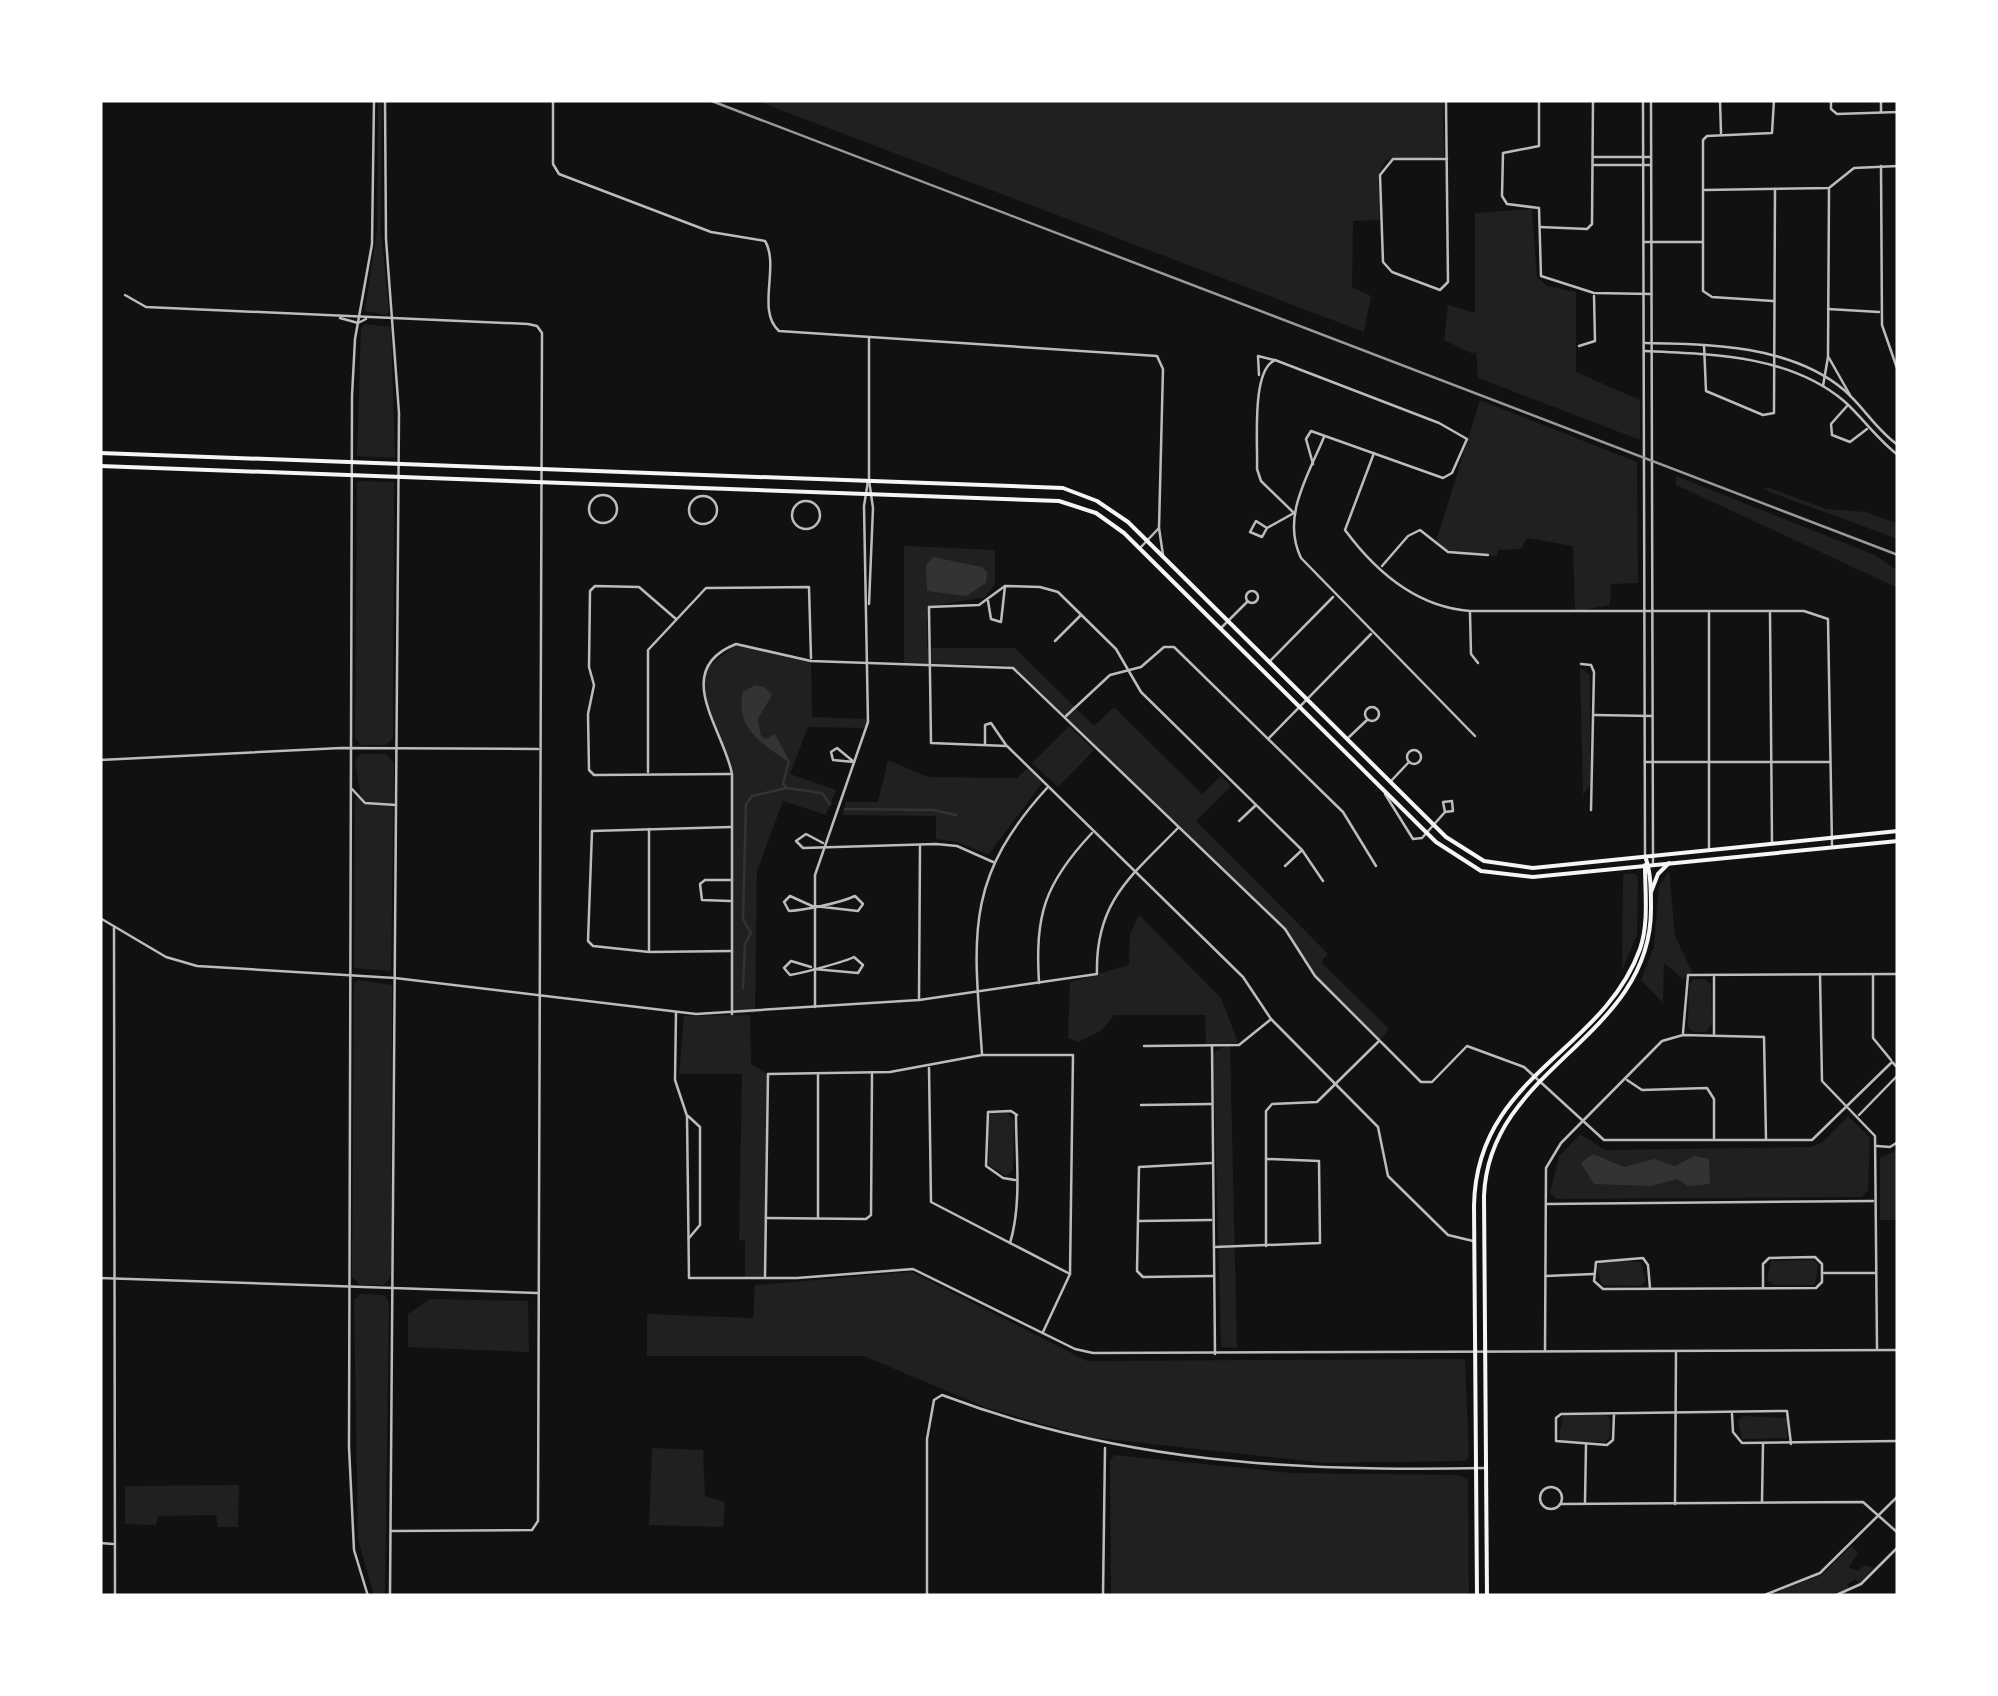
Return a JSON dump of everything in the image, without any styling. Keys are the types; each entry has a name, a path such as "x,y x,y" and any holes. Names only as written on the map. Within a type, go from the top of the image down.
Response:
{"main road":[{"path":"100,453 1065,489 1114,510 1148,540 1390,782 1466,852 1502,866 1533,868 1898,831"},
{"path":"100,466 1059,501 1104,518 1140,548 1427,833 1463,863 1508,877 1898,840"},
{"path":"1487,1596 1486,1166 1508,1117 1608,1013 1636,978 1650,941 1652,892 1645,856"},
{"path":"1652,892 1660,872 1670,863"},
{"path":"1477,1596 1474,1241 1475,1184 1484,1144 1505,1107 1614,994 1630,971 1644,934 1649,865"},
{"path":"1478,1570 1487,1570"}],"street":[{"path":"368,1596 353,1534 352,366 373,234 374,100"},
{"path":"386,100 386,239 395,320 399,464 390,1596"},
{"path":"553,100 553,164 559,174 711,232 762,238 770,247 770,316 775,328 785,333 1031,350 1155,354 1163,369 1159,528 1164,556"},
{"path":"1446,100 1447,159 1448,282 1440,290 1386,268 1380,175 1393,159 1447,159"},
{"path":"1539,100 1539,146 1503,153 1502,196 1506,204 1538,206 1542,278 1594,293 1652,294"},
{"path":"1540,228 1587,229 1592,224 1593,100"},
{"path":"1643,100 1645,856"},
{"path":"1649,865 1651,100"},
{"path":"1720,100 1720,135"},
{"path":"1774,100 1772,133 1704,137 1703,291 1712,297 1776,302"},
{"path":"1831,100 1831,109 1836,114 1898,112"},
{"path":"1881,112 1882,100"},
{"path":"1593,157 1651,158"},
{"path":"1593,165 1651,165"},
{"path":"1882,166 1881,312 1886,345 1898,371"},
{"path":"1703,190 1829,188 1854,168 1898,166"},
{"path":"1823,386 1828,357 1829,188"},
{"path":"1704,345 1706,391 1763,415 1774,413 1775,189"},
{"path":"1644,242 1703,242"},
{"path":"1579,346 1595,342 1594,293"},
{"path":"125,296 153,308 528,324 541,328 538,1521 532,1530 391,1531"},
{"path":"1828,309 1881,312"},
{"path":"334,316 358,323 366,319"},
{"path":"815,1009 812,906 824,844 868,722 868,605 872,597 869,336"},
{"path":"1644,343 1704,345 1776,358 1825,378 1852,398 1898,445"},
{"path":"1644,351 1704,354 1776,367 1823,386 1898,455"},
{"path":"1294,513 1258,475 1260,354 1464,436 1468,443 1452,472 1443,478 1311,432 1306,439 1313,464"},
{"path":"1828,357 1852,398"},
{"path":"1260,376 1264,366 1275,360"},
{"path":"1848,405 1831,424 1832,435 1850,442 1868,429"},
{"path":"1644,412 1652,413"},
{"path":"1324,436 1294,513 1293,537 1301,558 1475,736"},
{"path":"1374,453 1346,530 1418,599 1447,609 1470,611 1804,611 1824,616 1831,623 1832,845"},
{"path":"603,484 604,497"},
{"path":"704,499 705,487"},
{"path":"805,502 816,505 820,519 812,527 799,527 791,512 805,502 806,491"},
{"path":"868,605 864,598 869,493"},
{"path":"604,497 611,498 618,507 609,522 594,519 588,510 592,500 604,497"},
{"path":"704,499 717,505 718,516 709,522 695,521 689,506 704,499"},
{"path":"1267,528 1294,513"},
{"path":"1140,548 1159,528"},
{"path":"1381,567 1408,536 1420,530 1448,552 1488,555"},
{"path":"648,773 648,650 711,586 804,585 811,592 811,660"},
{"path":"676,618 639,587 596,586 590,591 589,667 594,685 588,714 589,770 594,775 732,774"},
{"path":"988,600 991,620 1001,622 1006,586"},
{"path":"1007,746 930,743 928,607 979,605 1006,586 1050,588 1116,648 1141,692 1302,850 1323,882"},
{"path":"1269,662 1334,596"},
{"path":"1220,628 1247,602"},
{"path":"1470,611 1470,654 1478,662"},
{"path":"1709,612 1710,849"},
{"path":"1770,612 1772,842"},
{"path":"1055,641 1082,614"},
{"path":"1268,740 1372,633"},
{"path":"732,1014 732,774 725,745 704,700 707,668 736,644 811,660 1013,668 1285,929 1314,976 1426,1084 1467,1046 1516,1062 1604,1140 1816,1139 1892,1062"},
{"path":"1066,717 1098,684 1128,668 1146,664 1164,647 1174,647 1347,816 1376,866"},
{"path":"1581,664 1594,668 1592,810"},
{"path":"1594,716 1652,716"},
{"path":"1347,739 1367,720"},
{"path":"986,746 985,725 991,723 1007,746 1243,977 1271,1020 1378,1128 1388,1176 1448,1235 1474,1241"},
{"path":"100,760 351,749 540,750"},
{"path":"1390,782 1410,762"},
{"path":"1645,762 1831,762"},
{"path":"982,1055 976,920 993,862 1020,818 1048,787"},
{"path":"1381,787 1411,838 1421,838 1445,812"},
{"path":"351,788 364,803 396,805"},
{"path":"1240,822 1256,805"},
{"path":"100,918 186,964 395,978 676,1012 732,1014 815,1009 978,994 1096,974 1100,924 1107,907 1179,827"},
{"path":"649,828 649,952"},
{"path":"732,951 649,952 593,946 588,941 592,831 733,828"},
{"path":"1040,985 1036,940 1047,893 1068,858 1094,831"},
{"path":"824,844 806,834 796,842 803,848 824,844 957,846 993,862"},
{"path":"919,1000 920,844"},
{"path":"1285,866 1302,850"},
{"path":"733,880 705,880 700,884 702,900 733,901"},
{"path":"812,906 790,896 784,902 789,911 812,906 855,896 863,904 858,911 812,906"},
{"path":"115,926 115,1596"},
{"path":"813,968 791,961 784,968 790,975 813,968 854,957 862,964 854,973 813,968"},
{"path":"1820,974 1822,1081 1873,1130 1876,1146 1876,1350"},
{"path":"1872,974 1873,1038 1898,1068"},
{"path":"1684,1035 1686,977 1898,974"},
{"path":"1714,975 1714,1036"},
{"path":"676,1012 675,1080 687,1116 689,1278 913,1268 1093,1354 1898,1350"},
{"path":"1144,1046 1244,1044 1271,1020"},
{"path":"1545,1352 1546,1168 1552,1154 1666,1038 1764,1037 1766,1140"},
{"path":"1266,1246 1268,1106 1317,1102 1379,1041"},
{"path":"1212,1046 1214,1354"},
{"path":"765,1277 767,1079 772,1072 872,1072 982,1055 1073,1055 1070,1274 1043,1333"},
{"path":"929,1066 931,1202 1070,1274"},
{"path":"766,1218 870,1215 872,1072"},
{"path":"818,1073 818,1218"},
{"path":"1858,1116 1898,1075"},
{"path":"1626,1079 1642,1090 1707,1088 1714,1099 1714,1140"},
{"path":"1141,1105 1213,1104"},
{"path":"1009,1244 1014,1229 1017,1115 1011,1110 988,1112 986,1166 1003,1178 1015,1180"},
{"path":"687,1116 700,1126 700,1225 689,1238"},
{"path":"1876,1146 1890,1147 1898,1142"},
{"path":"1215,1247 1320,1243 1322,1166 1314,1158 1266,1159"},
{"path":"1214,1164 1142,1164 1137,1171 1139,1275 1215,1276"},
{"path":"1544,1204 1875,1201"},
{"path":"1138,1221 1214,1220"},
{"path":"1650,1288 1648,1265 1643,1258 1599,1259 1593,1274 1595,1285 1603,1289 1816,1288 1822,1282 1823,1272 1818,1258 1770,1258 1764,1264 1764,1288"},
{"path":"1823,1272 1876,1273"},
{"path":"1545,1276 1593,1274"},
{"path":"100,1278 538,1293"},
{"path":"1674,1504 1676,1350"},
{"path":"927,1596 927,1439 934,1400 942,1396 1016,1423 1105,1445 1319,1469 1486,1468"},
{"path":"1614,1414 1612,1443 1558,1444 1557,1416 1614,1414 1787,1411 1792,1444"},
{"path":"1732,1412 1736,1440 1763,1444 1898,1441"},
{"path":"1762,1502 1763,1444"},
{"path":"1103,1596 1105,1445"},
{"path":"1585,1504 1586,1446"},
{"path":"1560,1504 1557,1488 1541,1492 1543,1506 1554,1508 1560,1504 1863,1502 1898,1533"},
{"path":"1762,1596 1820,1574 1898,1496"},
{"path":"100,1543 114,1544"},
{"path":"1834,1596 1858,1586 1898,1547"}],"shaded area":[{"path":"378,100 382,100 381,230 389,312 386,315 365,311 377,230"},
{"path":"755,100 1443,100 1444,157 1386,160 1378,174 1380,220 1353,221 1352,287 1371,296 1364,332"},
{"path":"1532,209 1537,277 1547,286 1576,292 1576,372 1640,400 1640,440 1478,378 1476,350 1473,354 1444,340 1448,305 1475,313 1475,213"},
{"path":"365,324 391,327 395,458 357,456 361,329"},
{"path":"1480,400 1637,462 1638,583 1611,584 1610,605 1575,611 1573,546 1527,538 1521,549 1498,550 1497,556 1460,555 1435,545"},
{"path":"1676,476 1875,555 1898,571 1898,588 1676,485"},
{"path":"357,481 394,482 393,738 386,745 360,745 355,738"},
{"path":"1769,488 1826,509 1866,512 1898,524 1898,539 1762,489"},
{"path":"904,546 995,550 995,584 985,597 928,607 927,648 1015,648 1094,726 1114,707 1202,794 1221,776 1231,786 1196,821 1328,954 1321,962 1389,1029 1379,1041 1315,976 1285,929 1021,674 1005,665 904,663"},
{"path":"933,557 982,567 987,572 986,583 966,596 927,591 926,565"},
{"path":"736,644 811,661 812,717 868,719 867,728 808,727 790,774 836,790 826,815 783,801 757,871 755,1013 732,1014 732,774 707,708 704,682 707,668"},
{"path":"1580,668 1590,675 1590,785 1583,795"},
{"path":"755,685 772,695 758,719 761,736 766,739 775,734 791,764 754,736 743,717 743,692"},
{"path":"1069,726 1094,750 1058,787 1032,763"},
{"path":"360,754 386,754 394,763 391,971 354,968 355,799 361,797 355,761"},
{"path":"888,760 928,777 1017,778 1028,768 1042,783 988,855 958,842 936,839 936,816 842,815 846,802 878,802"},
{"path":"1669,871 1675,936 1692,972 1683,979 1664,963 1663,1003 1641,980 1654,947 1659,886"},
{"path":"1623,874 1638,876 1637,935 1622,970"},
{"path":"1139,915 1221,998 1239,1045 1230,1046 1237,1348 1221,1347 1213,1053 1225,1046 1206,1046 1205,1015 1114,1015 1101,1031 1078,1042 1068,1038 1070,982 1129,965 1130,934"},
{"path":"1694,979 1705,979 1711,985 1712,1023 1706,1032 1693,1032 1688,1027 1689,985"},
{"path":"358,980 392,985 391,1276 384,1285 360,1285 352,1276 354,983"},
{"path":"750,1015 751,1064 768,1074 765,1277 745,1277 745,1241 739,1240 742,1074 679,1074 684,1016"},
{"path":"991,1113 1008,1113 1014,1122 1013,1170 1006,1176 989,1165 988,1118"},
{"path":"1848,1116 1870,1138 1868,1190 1862,1197 1556,1199 1550,1193 1559,1156 1580,1134 1605,1150 1811,1147 1823,1142"},
{"path":"1898,1150 1898,1220 1880,1220 1880,1158"},
{"path":"1593,1154 1624,1167 1654,1159 1675,1166 1695,1156 1709,1159 1710,1184 1688,1186 1677,1179 1652,1186 1594,1184 1581,1163"},
{"path":"1604,1260 1641,1262 1646,1281 1641,1286 1602,1285 1597,1266"},
{"path":"1814,1260 1818,1265 1815,1285 1774,1285 1767,1280 1771,1261"},
{"path":"912,1272 1087,1361 1465,1359 1469,1457 1465,1461 1324,1463 1089,1437 987,1408 864,1356 647,1356 647,1314 753,1318 755,1285"},
{"path":"361,1294 384,1295 389,1302 385,1596 374,1596 358,1539 354,1300"},
{"path":"430,1299 528,1301 529,1352 408,1347 408,1314"},
{"path":"1563,1415 1605,1415 1610,1419 1610,1436 1605,1442 1563,1442 1559,1437"},
{"path":"1743,1416 1787,1418 1787,1438 1742,1439 1738,1421"},
{"path":"652,1448 703,1450 705,1496 725,1502 723,1527 649,1525"},
{"path":"1115,1455 1291,1473 1459,1475 1468,1479 1469,1596 1111,1596 1110,1460"},
{"path":"239,1485 238,1527 218,1527 216,1515 158,1516 156,1525 125,1524 125,1486"},
{"path":"1851,1546 1858,1553 1849,1567 1858,1571 1865,1565 1874,1568 1859,1583 1855,1579 1847,1585 1850,1588 1825,1596 1777,1596 1781,1590 1822,1575"}],"waterway":[{"path":"788,764 783,784 787,788 822,793 830,804"},
{"path":"743,988 745,944 751,933 743,919 746,804 752,796 787,788"},
{"path":"845,809 933,810 956,815"}],"tram line":[{"path":"709,100 1898,555"}]}
